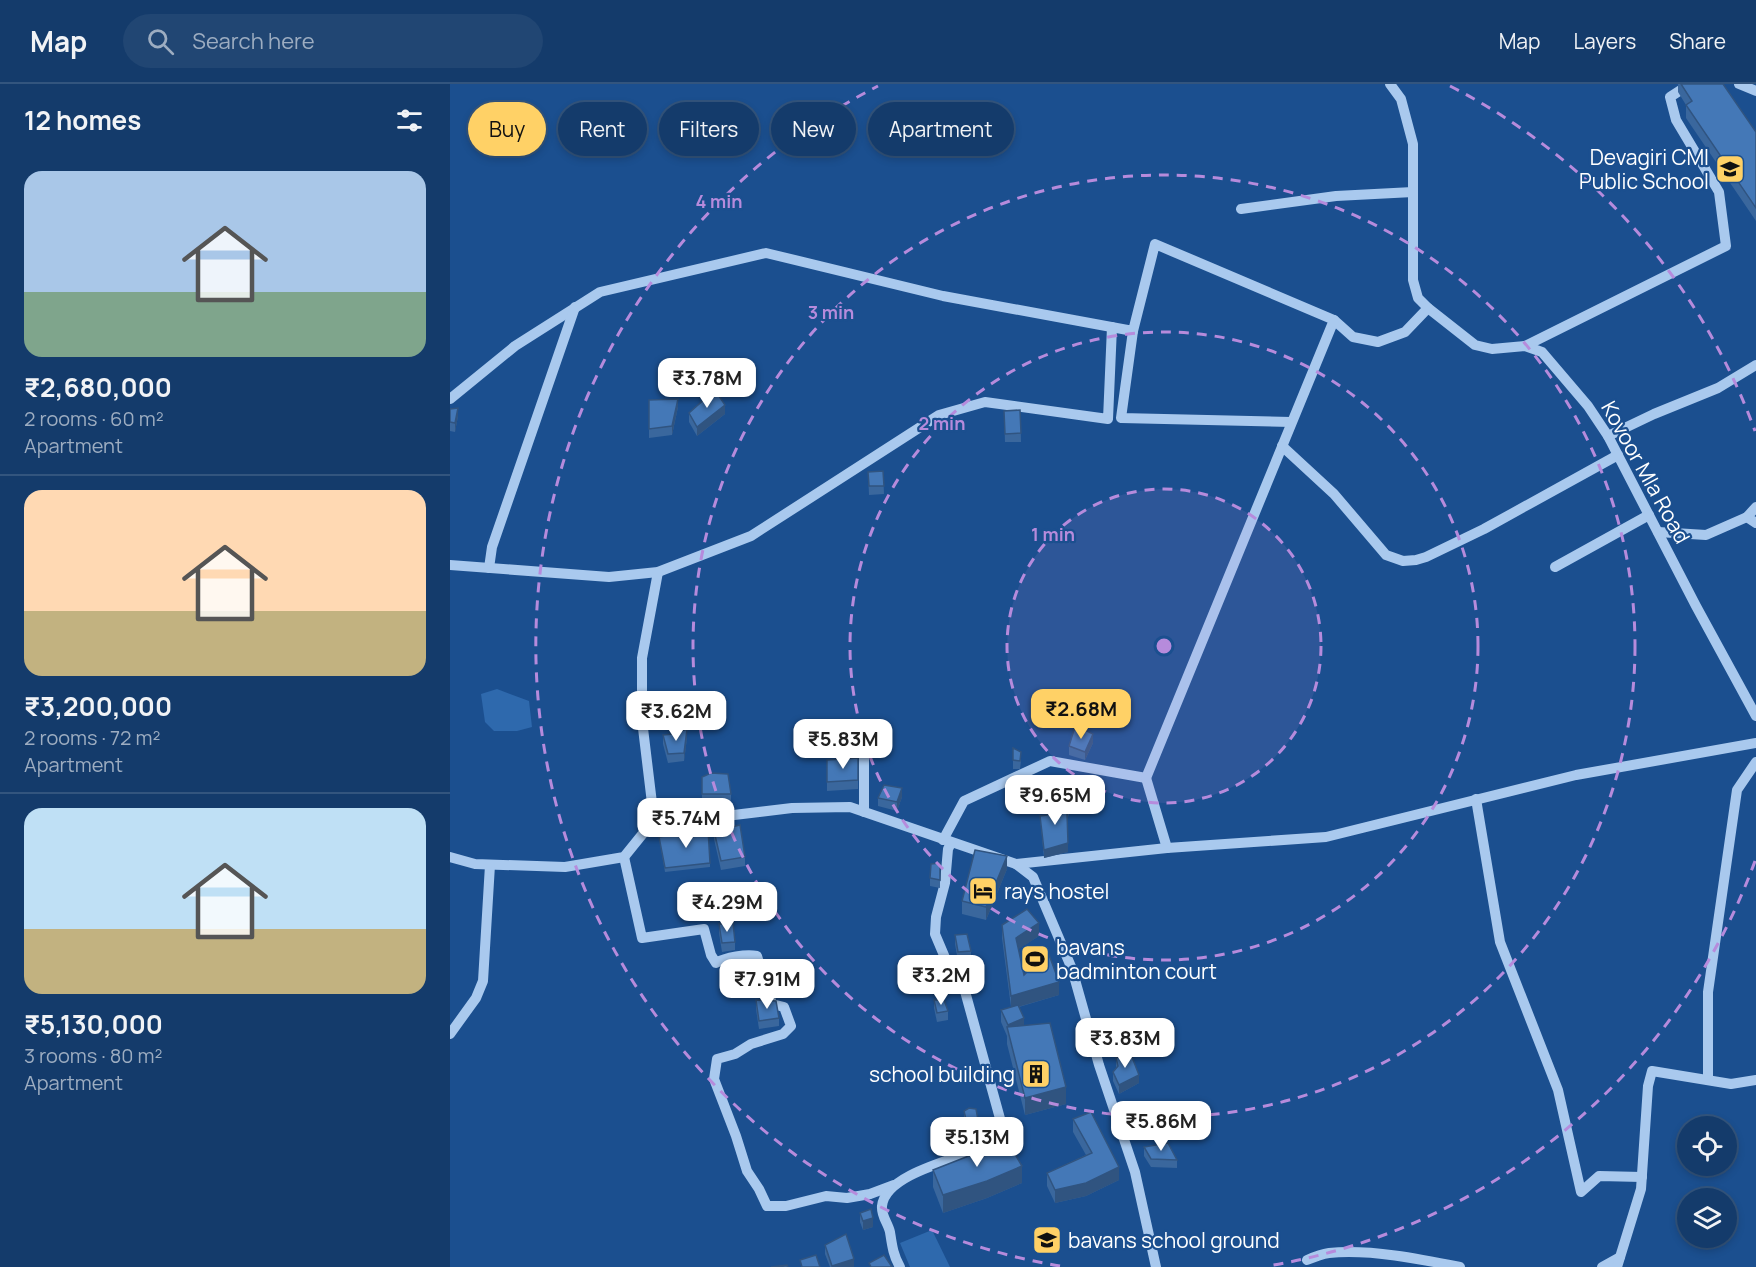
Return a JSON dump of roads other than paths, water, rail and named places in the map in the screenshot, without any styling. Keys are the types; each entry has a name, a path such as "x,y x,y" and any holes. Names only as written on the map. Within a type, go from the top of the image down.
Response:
{"street":[{"path":"1390,84 1401,99 1413,144 1413,280 1418,298 1475,345 1492,349 1525,346 1726,246 1719,192 1676,120 1670,97 1690,84"},
{"path":"1739,84 1756,91"},
{"path":"1241,209 1336,196 1413,192"},
{"path":"1291,422 1121,418 1133,331 1155,244 1334,320 1353,337 1378,342 1405,332 1428,308"},
{"path":"450,399 515,346 600,292 766,252 943,296 1133,331"},
{"path":"489,568 492,547 575,307"},
{"path":"1167,848 1146,778 1334,320"},
{"path":"450,565 609,577 658,572 751,536 939,415 985,402 1108,419 1112,327"},
{"name":"Kovoor Mla Road","path":"1525,346 1542,352 1588,406 1608,436 1756,716"},
{"path":"1608,436 1653,414 1718,388 1756,365"},
{"path":"1282,446 1334,494 1386,555 1403,561 1426,557 1455,543 1618,455"},
{"path":"1658,532 1706,536 1751,520 1756,507"},
{"path":"1556,567 1649,515"},
{"path":"655,828 642,720 642,658 658,572"},
{"path":"1016,864 1167,848 1326,837 1576,775 1756,743"},
{"path":"864,745 864,812"},
{"path":"624,857 642,938 704,929 711,955 716,963 724,958 738,958 748,954 757,956 772,1004 784,1007 788,1016 791,1026 783,1034 751,1044 735,1054 717,1059 714,1078 747,1171 759,1189 766,1206 786,1206 826,1196 847,1198 870,1194 894,1185 933,1165 1003,1139 1004,1133 964,990 946,960 935,934 936,918 945,883 947,841 964,801 1050,761 1146,778"},
{"path":"1708,1080 1708,992 1737,790 1756,762"},
{"path":"1476,799 1500,942 1558,1090 1581,1192 1599,1176 1642,1177"},
{"path":"450,857 475,864 565,867 624,857 645,831 676,822 792,808 850,807 1016,864 1033,877 1072,969 1135,1172 1156,1267"},
{"path":"450,1034 476,998 483,981 490,865"},
{"path":"1602,1267 1618,1262 1641,1189 1648,1086 1652,1071 1731,1083 1756,1080"},
{"path":"894,1185 883,1200 882,1208 890,1231 894,1256 900,1267"},
{"path":"1307,1260 1328,1253 1362,1253 1431,1261 1460,1267"}],"place":[{"name":"Devagiri CMI Public School","path":"1730,169"},
{"name":"rays hostel","path":"983,891"},
{"name":"bavans badminton court","path":"1035,959"},
{"name":"school building","path":"1036,1074"},
{"name":"bavans school ground","path":"1047,1240"}]}
